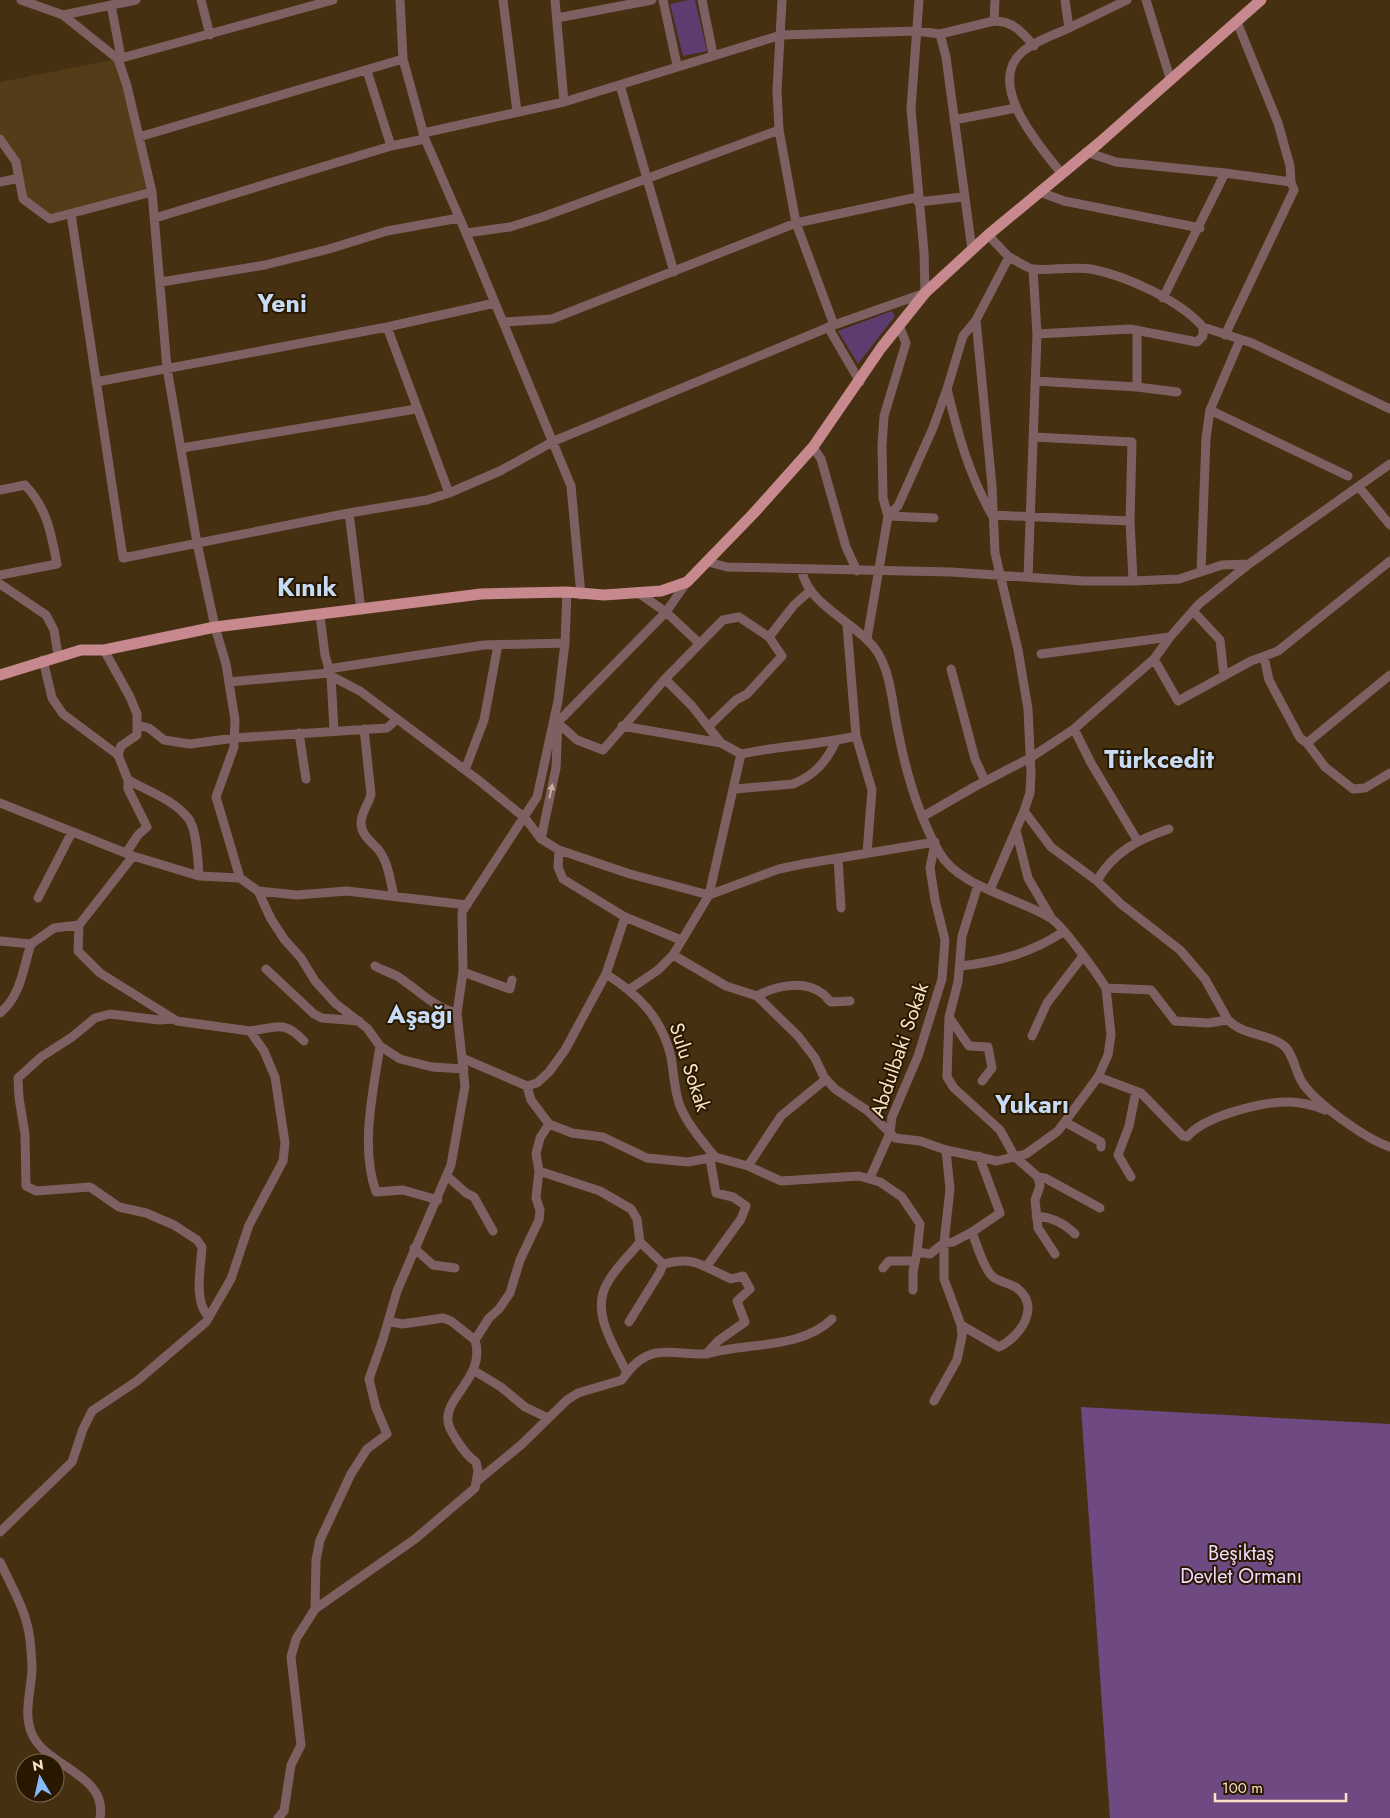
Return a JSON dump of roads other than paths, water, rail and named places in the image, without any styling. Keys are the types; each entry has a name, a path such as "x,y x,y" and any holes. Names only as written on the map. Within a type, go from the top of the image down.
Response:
{"main road":[{"path":"0,675 58,655 81,650 104,650 215,627 320,616 481,594 567,592 581,594 661,591 687,582 708,562 813,447 899,325 925,293 988,234 1062,174 1170,78 1262,0"}],"street":[{"path":"22,0 62,15 118,59"},
{"path":"62,15 136,0"},
{"path":"201,0 210,35"},
{"path":"118,59 333,0"},
{"path":"400,0 403,59 424,136 554,441 571,486 581,594"},
{"path":"503,0 517,112"},
{"path":"555,0 564,102"},
{"path":"557,18 652,0"},
{"path":"663,0 677,66"},
{"path":"702,0 713,54"},
{"path":"782,0 777,91 779,130 796,223 831,326 860,382"},
{"path":"71,214 123,558 349,513 427,500 450,494 500,471 554,441 831,326 925,293 924,252 911,109 919,0"},
{"path":"994,21 996,0"},
{"path":"1065,0 1069,28"},
{"path":"1062,174 1043,151 1016,108 1010,71 1014,61 1022,51 1127,0"},
{"path":"1146,0 1170,78"},
{"path":"111,5 120,52 118,59 152,192 167,368 197,542 229,682 235,720 234,747 216,798 240,878"},
{"path":"155,218 424,136 564,102 713,54 781,35 917,32 940,34 994,21 1006,21 1017,28 1034,46"},
{"path":"1225,335 1294,190 1291,182 1290,166 1278,123 1237,22"},
{"path":"940,34 946,57 963,197 972,250"},
{"path":"139,137 403,59"},
{"path":"367,71 391,146"},
{"path":"620,85 674,272"},
{"path":"954,120 1016,108"},
{"path":"466,233 510,227 545,216 779,130"},
{"path":"0,139 16,162 23,199 50,219 152,192"},
{"path":"1086,152 1116,162 1291,182"},
{"path":"1163,298 1200,228 1225,173"},
{"path":"0,182 18,178"},
{"path":"1040,192 1064,201 1200,228"},
{"path":"504,322 552,319 796,223 918,199 963,197"},
{"path":"161,282 265,265 329,249 387,231 459,218"},
{"path":"988,234 1009,257 1032,269 1091,269 1130,281 1193,316 1203,327 1252,343 1390,409"},
{"path":"888,516 898,506 947,389 963,336 976,320 1009,257"},
{"path":"1028,577 1037,334 1032,269"},
{"path":"96,382 387,327 495,303"},
{"path":"976,320 992,486 992,515 999,574 1018,650 1028,709 1030,758 1030,793 990,890"},
{"path":"867,640 888,516 883,498 882,446 884,416 906,343 899,325"},
{"path":"387,327 416,409 450,494"},
{"path":"1037,334 1137,330 1197,342 1203,336 1203,327"},
{"path":"1137,330 1137,387"},
{"path":"1201,572 1206,438 1210,410 1240,340"},
{"path":"1035,381 1137,387 1177,392"},
{"path":"947,389 960,442 972,480 992,515"},
{"path":"182,448 416,409"},
{"path":"1210,410 1348,476"},
{"path":"1033,437 1132,442 1130,521 1133,582"},
{"path":"813,447 821,459 846,547 857,572"},
{"path":"922,817 984,781 1030,758 1074,729 1154,659 1193,611 1249,564 1390,464"},
{"path":"0,490 25,485 38,498 49,524 57,564 0,575"},
{"path":"1359,487 1390,525"},
{"path":"349,513 361,610"},
{"path":"992,515 1130,521"},
{"path":"888,516 934,518"},
{"path":"1154,659 1178,701 1224,676 1278,651 1390,561"},
{"path":"708,562 727,567 802,571 999,574 1084,581 1133,582 1179,579 1222,565 1249,564"},
{"path":"802,571 804,580 811,590 847,625 867,640 884,665 910,786 939,853 978,885 1052,920"},
{"path":"550,730 666,612 687,582"},
{"path":"0,584 46,615 54,630 58,655"},
{"path":"769,637 794,605 811,590"},
{"path":"315,1609 316,1560 320,1540 350,1474 367,1450 387,1434 376,1408 369,1379 397,1290 414,1248 438,1200 451,1166 465,1086 457,1014 463,972 462,912 537,797 550,730 558,701 566,643 567,592"},
{"path":"637,592 666,612 699,644"},
{"path":"1193,611 1220,640 1224,676"},
{"path":"320,616 330,673 334,731"},
{"path":"558,722 577,740 602,750 665,679 723,620 739,617 769,637 782,656 747,694 736,700 709,726"},
{"path":"847,625 856,736 872,790 866,853"},
{"path":"1041,654 1170,637"},
{"path":"229,682 330,673 410,655 498,645 566,643"},
{"path":"464,770 484,720 498,645"},
{"path":"104,650 130,696 137,714 137,735 120,746 118,755"},
{"path":"1264,657 1269,680 1300,738 1307,743 1325,767 1353,789 1365,788 1390,773"},
{"path":"43,660 52,698 63,714 118,755 128,780 128,789 146,827 138,835 129,854 78,925 78,951 86,962 115,983 174,1019"},
{"path":"951,669 975,759 984,781"},
{"path":"330,673 360,691 464,770 525,818 542,839 559,850 630,874 709,895 780,869 935,842"},
{"path":"1307,743 1390,675"},
{"path":"665,679 709,726 721,743"},
{"path":"542,839 556,768 558,701"},
{"path":"137,725 149,728 160,738 176,743 202,743 235,738 387,728 397,719"},
{"path":"622,726 721,743 742,754 766,749 836,741 856,736"},
{"path":"364,729 371,794 370,802 362,813 361,826 368,840 378,849 385,862 394,896"},
{"path":"1074,729 1091,763 1137,840"},
{"path":"299,733 306,779"},
{"path":"735,789 793,784 802,780 814,774 836,741"},
{"path":"630,989 658,970 673,955 709,895 742,754"},
{"path":"128,780 167,800 189,819 197,851 199,876"},
{"path":"0,803 129,854 199,876 240,878 258,890 297,895 347,891 466,904"},
{"path":"1024,811 1052,847 1097,881 1121,904 1180,950 1205,979 1228,1020 1233,1025 1283,1045 1303,1083 1327,1110"},
{"path":"1097,881 1106,864 1137,840 1169,829"},
{"path":"673,955 726,986 757,996 798,1036 815,1058 826,1079 868,1111 895,1138 920,1141 946,1150 997,1161 1026,1154 1058,1132 1098,1078 1108,1055 1111,1035 1106,988 1052,920 1028,878 1016,830"},
{"path":"38,898 72,832"},
{"name":"Abdulbaki Sokak","path":"870,1178 890,1133 892,1117 918,1056 942,979 941,969 945,940 935,900 930,868 935,842"},
{"path":"559,850 558,867 563,879 624,917 681,940"},
{"path":"838,858 840,908"},
{"path":"978,885 962,936 958,982 949,1017 947,1077 954,1088 1000,1130 1015,1157 1038,1176 1100,1208"},
{"path":"258,890 271,919 316,981 336,1003 373,1034 380,1046 400,1059 432,1067 464,1069"},
{"path":"462,1058 527,1086 537,1083 549,1072 565,1050 606,974 624,917"},
{"path":"0,1013 9,1006 17,992 31,944 54,928 78,925"},
{"path":"960,966 992,962 1023,953 1063,932"},
{"path":"0,941 31,944"},
{"path":"1032,1036 1046,1003 1082,956"},
{"path":"375,966 386,973 398,977 432,1002 457,1014"},
{"path":"266,969 318,1016 359,1021"},
{"path":"463,972 510,989 512,980"},
{"name":"Sulu Sokak","path":"606,974 630,989 652,1013 670,1056 680,1106 694,1131 713,1158"},
{"path":"942,979 958,982"},
{"path":"757,996 788,985 809,988 822,993 831,1002 850,1001"},
{"path":"1106,988 1151,990 1175,1021 1208,1024 1228,1020"},
{"path":"209,1317 203,1312 200,1302 202,1247 197,1240 174,1225 146,1213 119,1207 90,1187 36,1191 26,1186 26,1143 18,1078 41,1057 72,1037 95,1018 110,1014 159,1020 174,1019 250,1031 280,1026 292,1028 304,1040"},
{"path":"949,1017 969,1046 988,1047 992,1068 982,1081"},
{"path":"0,1532 72,1462 83,1429 92,1410 137,1381 209,1317 231,1279 249,1225 283,1160 285,1143 275,1077 264,1051 250,1031"},
{"path":"380,1046 371,1101 371,1178 376,1192 403,1190 438,1200"},
{"path":"1098,1078 1142,1093 1187,1137 1192,1131 1237,1110 1285,1102 1299,1102 1327,1110 1342,1118 1371,1140 1390,1147"},
{"path":"748,1166 781,1116 826,1079"},
{"path":"527,1086 531,1100 549,1124 572,1133 603,1137 647,1158 688,1162 713,1158 748,1166 781,1181 837,1176 870,1178 889,1187 902,1197 921,1228 914,1261 913,1290"},
{"path":"1131,1177 1118,1155 1129,1126 1136,1091"},
{"path":"1065,1122 1101,1142 1101,1147"},
{"path":"475,1340 489,1318 499,1309 510,1293 520,1260 538,1220 540,1210 536,1198 539,1171 536,1154 540,1138 549,1124"},
{"path":"934,1401 957,1360 962,1336 961,1325 944,1280 944,1243 950,1188 946,1150"},
{"path":"917,1252 930,1254 944,1243 953,1242 972,1232 1000,1213 978,1156"},
{"path":"706,1268 741,1219 746,1206 733,1197 716,1193 713,1158"},
{"path":"539,1171 600,1191 632,1209 637,1220 640,1242 663,1264"},
{"path":"447,1176 466,1193 474,1197 493,1231"},
{"path":"1038,1176 1040,1186 1035,1200 1036,1216 1040,1233 1055,1254"},
{"path":"1036,1216 1048,1217 1064,1224 1074,1234"},
{"path":"961,1325 999,1347 1017,1332 1028,1315 1028,1303 1020,1290 991,1276 972,1232"},
{"path":"627,1373 603,1320 602,1305 607,1282 640,1242"},
{"path":"414,1248 434,1265 455,1268"},
{"path":"663,1264 678,1260 693,1260 731,1279 743,1276 750,1289 737,1301 745,1322 718,1341 706,1354"},
{"path":"883,1268 890,1261 914,1261"},
{"path":"630,1322 663,1264"},
{"path":"278,1818 284,1810 291,1765 301,1745 291,1657 296,1639 315,1609 415,1539 475,1488 476,1462 458,1442 448,1422 450,1410 473,1370 478,1350 475,1340 451,1321 443,1318 402,1324 388,1321"},
{"path":"476,1482 509,1456 572,1396 622,1380 635,1363 654,1352 706,1354 721,1349 755,1347 807,1335 822,1329 832,1319"},
{"path":"473,1370 501,1386 525,1407 548,1418"},
{"path":"0,1562 26,1619 30,1639 32,1668 28,1714 32,1734 44,1750 92,1786 100,1802 100,1818"}],"district":[{"name":"Yeni","path":"282,303"},
{"name":"Kınık","path":"307,587"},
{"name":"Türkcedit","path":"1159,759"},
{"name":"Aşağı","path":"420,1014"},
{"name":"Yukarı","path":"1032,1104"}],"park label":[{"name":"Beşiktaş Devlet Ormanı","path":"1241,1564"}]}
